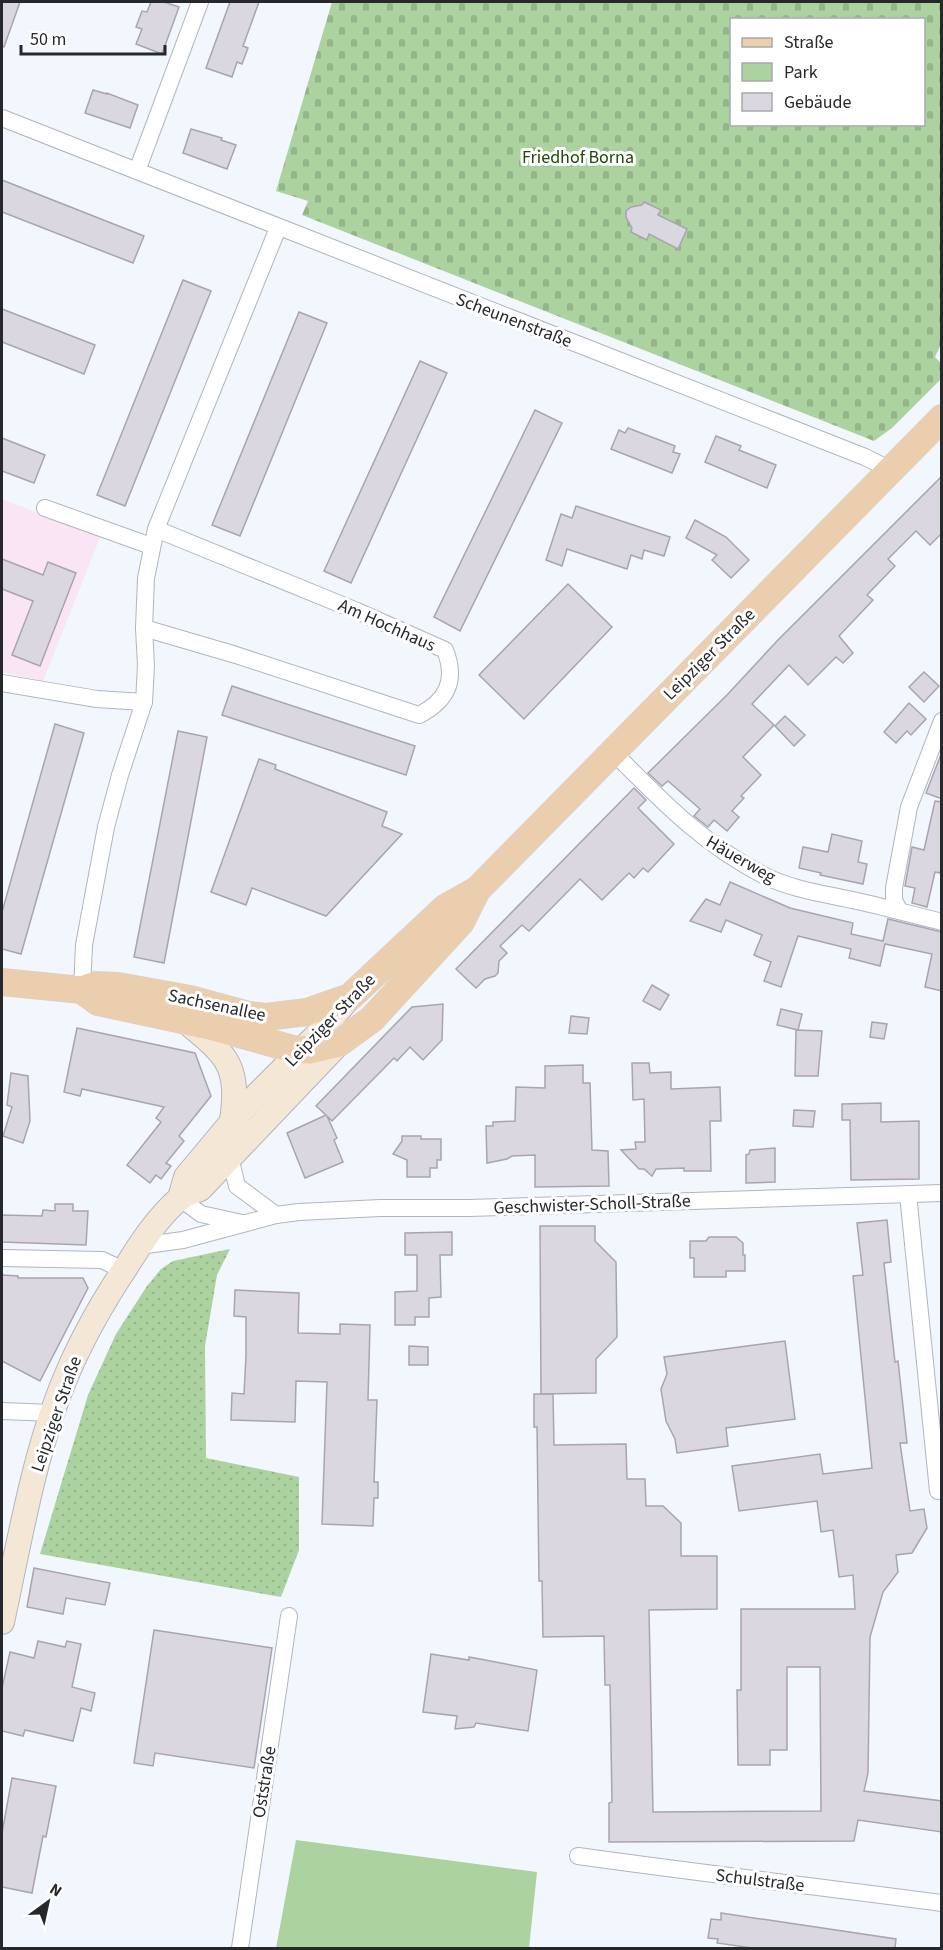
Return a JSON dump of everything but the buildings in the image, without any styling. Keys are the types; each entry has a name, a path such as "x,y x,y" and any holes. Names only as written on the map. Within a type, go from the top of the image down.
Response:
{"main road":[{"name":"Leipziger Straße","path":"350,997 445,908 477,890 942,418"},
{"name":"Leipziger Straße","path":"339,1043 372,1019 460,922 477,890"},
{"name":"Sachsenallee","path":"2,982 82,990 96,985 118,986 190,999 249,1015 266,1017 296,1014 350,997"},
{"name":"Sachsenallee","path":"82,990 98,1002 184,1020 295,1052 339,1043"}],"street":[{"path":"137,171 200,2"},
{"name":"Scheunenstraße","path":"2,118 891,470"},
{"path":"82,990 84,945 106,827 144,702 146,578 151,546 278,228"},
{"path":"45,508 151,546"},
{"name":"Am Hochhaus","path":"144,628 418,715 431,709 440,700 447,689 450,676 450,662 445,650 357,611 156,529"},
{"path":"2,683 97,699 144,702"},
{"path":"899,910 894,900 894,888 909,807 942,721"},
{"name":"Häuerweg","path":"614,752 675,815 701,837 730,857 766,877 797,888 899,910 942,922"},
{"name":"Leipziger Straße","path":"2,1622 35,1475 53,1413 64,1380 98,1311 139,1246 180,1198 186,1177 253,1097 350,997"},
{"path":"249,1015 270,1026 295,1052 299,1083"},
{"path":"184,1020 228,1061 235,1091 232,1121"},
{"name":"Leipziger Straße","path":"180,1198 200,1189 339,1043"},
{"path":"230,1156 237,1186 276,1215"},
{"name":"Geschwister-Scholl-Straße","path":"139,1246 183,1240 276,1215 380,1208 480,1208 942,1193"},
{"path":"908,1194 938,1491"},
{"name":"Geschwister-Scholl-Straße","path":"180,1198 201,1214 243,1224"},
{"path":"2,1258 102,1260 123,1270"},
{"path":"2,1411 53,1413"},
{"name":"Oststraße","path":"240,1948 289,1616"},
{"name":"Schulstraße","path":"578,1856 724,1877 942,1903"}],"shaded area":[{"path":"2,499 100,537 43,681 2,672"}],"green space":[{"name":"Friedhof Borna","path":"332,2 941,2 942,342 935,357 941,363 941,379 892,428 874,441 302,215 308,201 276,191"},
{"path":"230,1249 217,1275 205,1346 206,1458 299,1477 299,1550 281,1597 40,1554 88,1395 116,1334 147,1286 161,1269 173,1261"},
{"path":"296,1840 537,1872 529,1948 276,1948"}]}
